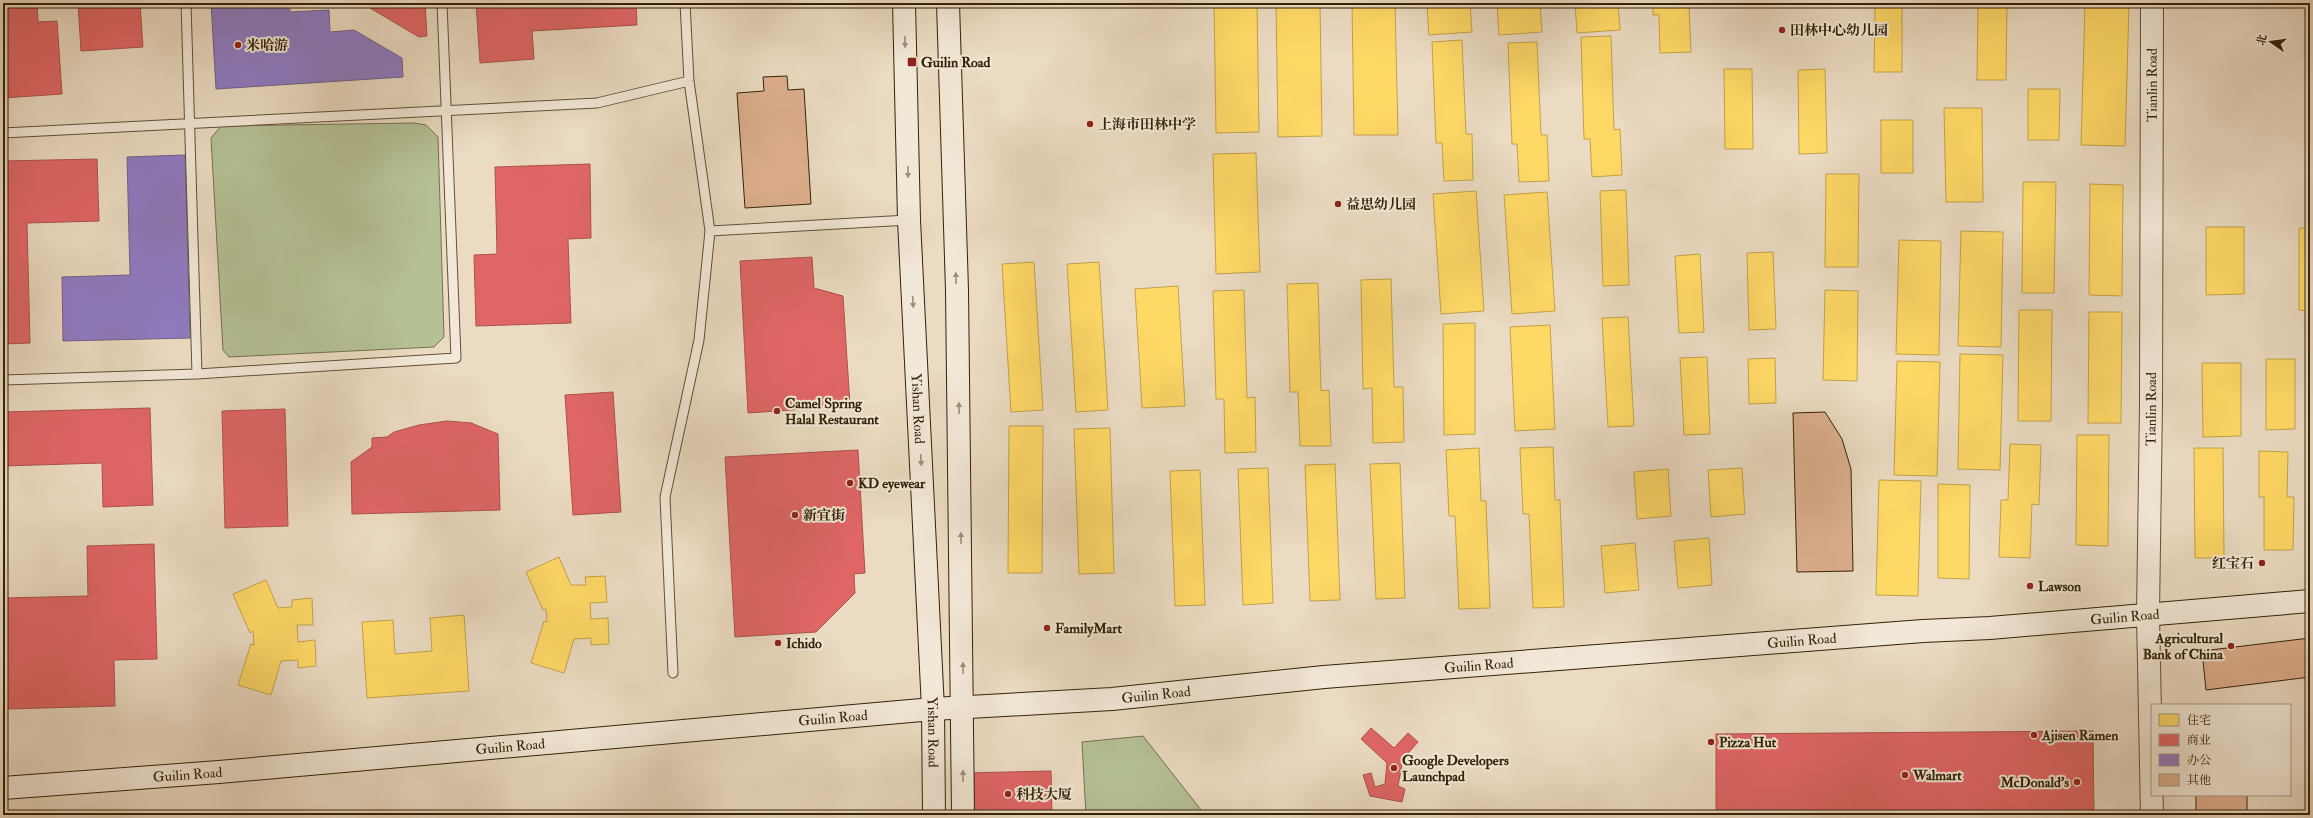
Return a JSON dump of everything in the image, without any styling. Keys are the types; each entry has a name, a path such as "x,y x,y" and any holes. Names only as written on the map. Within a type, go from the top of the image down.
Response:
{"main road":[{"name":"Yishan Road","path":"904,3 909,220 933,709 934,815"},
{"path":"948,3 957,297 963,707 963,815"},
{"name":"Tianlin Road","path":"2151,765 2148,614 2151,396 2152,3"},
{"name":"Guilin Road","path":"3,788 219,772 933,709 1112,699 1324,677 1923,631 1990,628 2310,602"},
{"name":"Tianlin Road","path":"2152,796 2152,815"}],"lane":[{"path":"186,3 197,374"},
{"path":"3,380 197,374 456,358 442,3"},
{"path":"673,673 665,497 699,340 710,232 689,81 685,3"},
{"path":"3,133 190,122 447,112 597,103 689,81"},
{"path":"710,232 909,220"}],"green space":[{"path":"414,123 426,125 438,137 444,337 434,347 229,357 223,350 211,138 221,126"},
{"path":"1143,736 1205,815 1086,815 1082,742"}],"building: 住宅":[{"path":"1214,3 1257,3 1259,132 1216,133"},
{"path":"1276,3 1320,3 1322,136 1278,137"},
{"path":"1352,3 1395,3 1398,135 1354,135"},
{"path":"1427,3 1470,3 1472,32 1429,35"},
{"path":"1497,3 1540,3 1542,32 1499,35"},
{"path":"1575,3 1618,3 1620,30 1577,33"},
{"path":"1653,3 1683,3 1683,7 1689,6 1691,52 1660,53 1659,15 1653,15"},
{"path":"1875,3 1902,3 1902,72 1874,72"},
{"path":"1978,3 2007,3 2006,80 1977,80"},
{"path":"2085,4 2129,5 2125,146 2081,145"},
{"path":"1611,36 1614,130 1620,129 1622,175 1592,177 1590,139 1584,139 1581,37"},
{"path":"1462,40 1466,134 1472,134 1473,180 1444,181 1442,143 1436,143 1432,42"},
{"path":"1537,42 1541,135 1547,135 1549,181 1519,182 1517,144 1512,144 1508,43"},
{"path":"1724,69 1752,69 1753,149 1725,149"},
{"path":"1825,69 1827,153 1799,154 1798,70"},
{"path":"2028,89 2060,89 2059,140 2028,140"},
{"path":"1944,108 1982,108 1983,202 1946,202"},
{"path":"1881,120 1913,120 1913,173 1881,173"},
{"path":"1256,153 1260,272 1216,274 1213,154"},
{"path":"1826,174 1859,174 1858,267 1825,267"},
{"path":"2023,182 2056,182 2054,293 2022,293"},
{"path":"2090,184 2123,185 2122,296 2089,295"},
{"path":"1626,190 1629,285 1603,286 1600,191"},
{"path":"1476,191 1484,311 1441,314 1433,194"},
{"path":"1547,192 1555,311 1512,314 1504,195"},
{"path":"2206,227 2244,227 2244,294 2206,295"},
{"path":"2299,228 2310,228 2310,311 2299,310"},
{"path":"1961,231 2003,232 2001,347 1958,346"},
{"path":"1899,240 1941,241 1939,355 1896,354"},
{"path":"1773,252 1776,329 1749,330 1747,253"},
{"path":"1700,254 1704,332 1679,333 1675,256"},
{"path":"1034,262 1043,410 1011,412 1002,264"},
{"path":"1099,262 1108,410 1076,412 1067,264"},
{"path":"1391,279 1394,387 1403,387 1404,442 1373,443 1372,388 1363,389 1361,280"},
{"path":"1318,283 1321,391 1329,390 1331,446 1300,446 1298,392 1290,392 1287,284"},
{"path":"1178,286 1185,406 1142,408 1135,289"},
{"path":"1244,290 1247,398 1255,397 1256,452 1225,453 1224,399 1216,399 1213,291"},
{"path":"1825,290 1858,291 1857,381 1823,380"},
{"path":"2019,310 2052,310 2051,421 2018,421"},
{"path":"2089,312 2122,312 2121,423 2088,423"},
{"path":"1628,317 1634,426 1608,427 1602,318"},
{"path":"1475,323 1475,434 1444,435 1443,324"},
{"path":"1550,325 1555,429 1515,431 1510,327"},
{"path":"1960,354 2003,355 2000,470 1958,469"},
{"path":"1707,357 1710,434 1684,435 1680,358"},
{"path":"1775,358 1776,403 1749,404 1748,359"},
{"path":"2266,359 2295,359 2295,429 2266,430"},
{"path":"1897,361 1940,362 1937,476 1894,475"},
{"path":"2202,363 2241,363 2241,436 2203,437"},
{"path":"1009,426 1043,426 1042,573 1008,573"},
{"path":"1110,428 1114,573 1079,574 1074,429"},
{"path":"2077,435 2109,435 2108,546 2076,545"},
{"path":"2010,444 2041,445 2039,505 2032,504 2030,558 1999,557 2001,500 2008,500"},
{"path":"1553,447 1555,500 1560,500 1564,607 1533,608 1529,514 1523,514 1520,448"},
{"path":"1479,448 1481,501 1486,501 1490,608 1459,609 1455,516 1449,516 1446,450"},
{"path":"2194,448 2223,448 2224,558 2195,558"},
{"path":"2259,451 2288,452 2287,497 2294,497 2293,550 2264,550 2264,497 2259,497"},
{"path":"1400,463 1405,598 1376,599 1370,464"},
{"path":"1335,464 1340,600 1310,601 1305,465"},
{"path":"1268,468 1273,603 1243,605 1238,469"},
{"path":"1742,468 1745,514 1711,517 1708,470"},
{"path":"1668,469 1671,516 1637,519 1634,472"},
{"path":"1200,470 1205,605 1175,606 1170,471"},
{"path":"1879,480 1921,481 1918,596 1876,595"},
{"path":"1938,484 1970,485 1969,579 1938,578"},
{"path":"1709,538 1712,585 1678,588 1674,541"},
{"path":"1635,543 1639,590 1605,593 1601,546"},
{"path":"559,557 571,585 586,585 585,577 605,576 607,602 590,603 591,619 608,618 609,644 591,645 591,638 574,639 564,673 531,663 544,621 547,622 546,609 543,610 526,572"},
{"path":"266,580 278,608 292,607 292,600 312,598 313,625 297,625 298,642 315,640 316,666 298,668 298,660 281,661 271,695 238,685 251,644 254,645 253,631 250,633 233,594"},
{"path":"464,615 469,691 367,698 362,622 393,620 395,654 432,651 430,618"}],"building: 商业":[{"path":"3,3 37,3 38,22 57,21 62,94 3,98"},
{"path":"78,3 140,3 143,47 81,51"},
{"path":"370,3 425,3 427,36 419,37 370,8"},
{"path":"476,3 636,3 637,25 532,31 534,59 480,63"},
{"path":"741,3 774,3 741,5"},
{"path":"97,159 99,221 27,223 30,343 3,344 3,161"},
{"path":"590,164 591,238 568,239 571,323 476,326 474,255 497,254 495,167"},
{"path":"812,257 814,288 843,296 850,406 748,413 740,261"},
{"path":"613,392 621,512 573,515 565,395"},
{"path":"150,408 153,505 103,507 102,463 3,466 3,412"},
{"path":"285,409 288,526 225,528 222,411"},
{"path":"447,421 471,423 498,434 500,510 352,514 351,462 372,447 372,438 387,437 394,432 419,425"},
{"name":"新宜街","path":"858,450 865,573 854,574 855,593 816,632 735,637 725,457"},
{"path":"154,544 157,659 114,660 115,706 7,709 4,598 88,596 87,546"},
{"name":"Google Developers Launchpad","path":"1371,728 1394,748 1408,733 1418,742 1403,759 1398,786 1405,789 1402,802 1370,796 1363,775 1371,773 1375,787 1385,784 1387,763 1361,739"},
{"name":"Walmart","path":"2093,731 2094,815 1716,815 1716,734"},
{"name":"科技大厦","path":"1051,771 1052,815 965,815 965,773"}],"building: 办公":[{"path":"211,3 289,3 290,12 329,10 330,32 354,30 402,58 403,77 216,89"},
{"path":"185,155 190,338 63,341 62,277 130,275 127,157"}],"building: 其他":[{"path":"787,76 788,90 804,89 811,204 745,208 737,93 764,91 763,77"},
{"path":"1825,412 1842,439 1851,469 1853,571 1797,572 1793,413"},
{"path":"2310,638 2310,677 2206,690 2202,651"},
{"path":"2196,796 2247,796 2247,815 2196,815"}],"place":[{"name":"田林中心幼儿园","path":"1782,30"},
{"name":"米哈游","path":"238,45"},
{"name":"Guilin Road","path":"912,62"},
{"name":"上海市田林中学","path":"1090,124"},
{"name":"益思幼儿园","path":"1338,204"},
{"name":"Camel Spring Halal Restaurant","path":"777,411"},
{"name":"KD eyewear","path":"850,483"},
{"name":"新宜街","path":"795,515"},
{"name":"红宝石","path":"2262,563"},
{"name":"Lawson","path":"2030,586"},
{"name":"FamilyMart","path":"1047,628"},
{"name":"Ichido","path":"778,643"},
{"name":"Agricultural Bank of China","path":"2231,646"},
{"name":"Ajisen Ramen","path":"2034,735"},
{"name":"Pizza Hut","path":"1711,742"},
{"name":"Google Developers Launchpad","path":"1394,768"},
{"name":"Walmart","path":"1905,775"},
{"name":"McDonald's","path":"2077,782"},
{"name":"科技大厦","path":"1008,794"}]}
